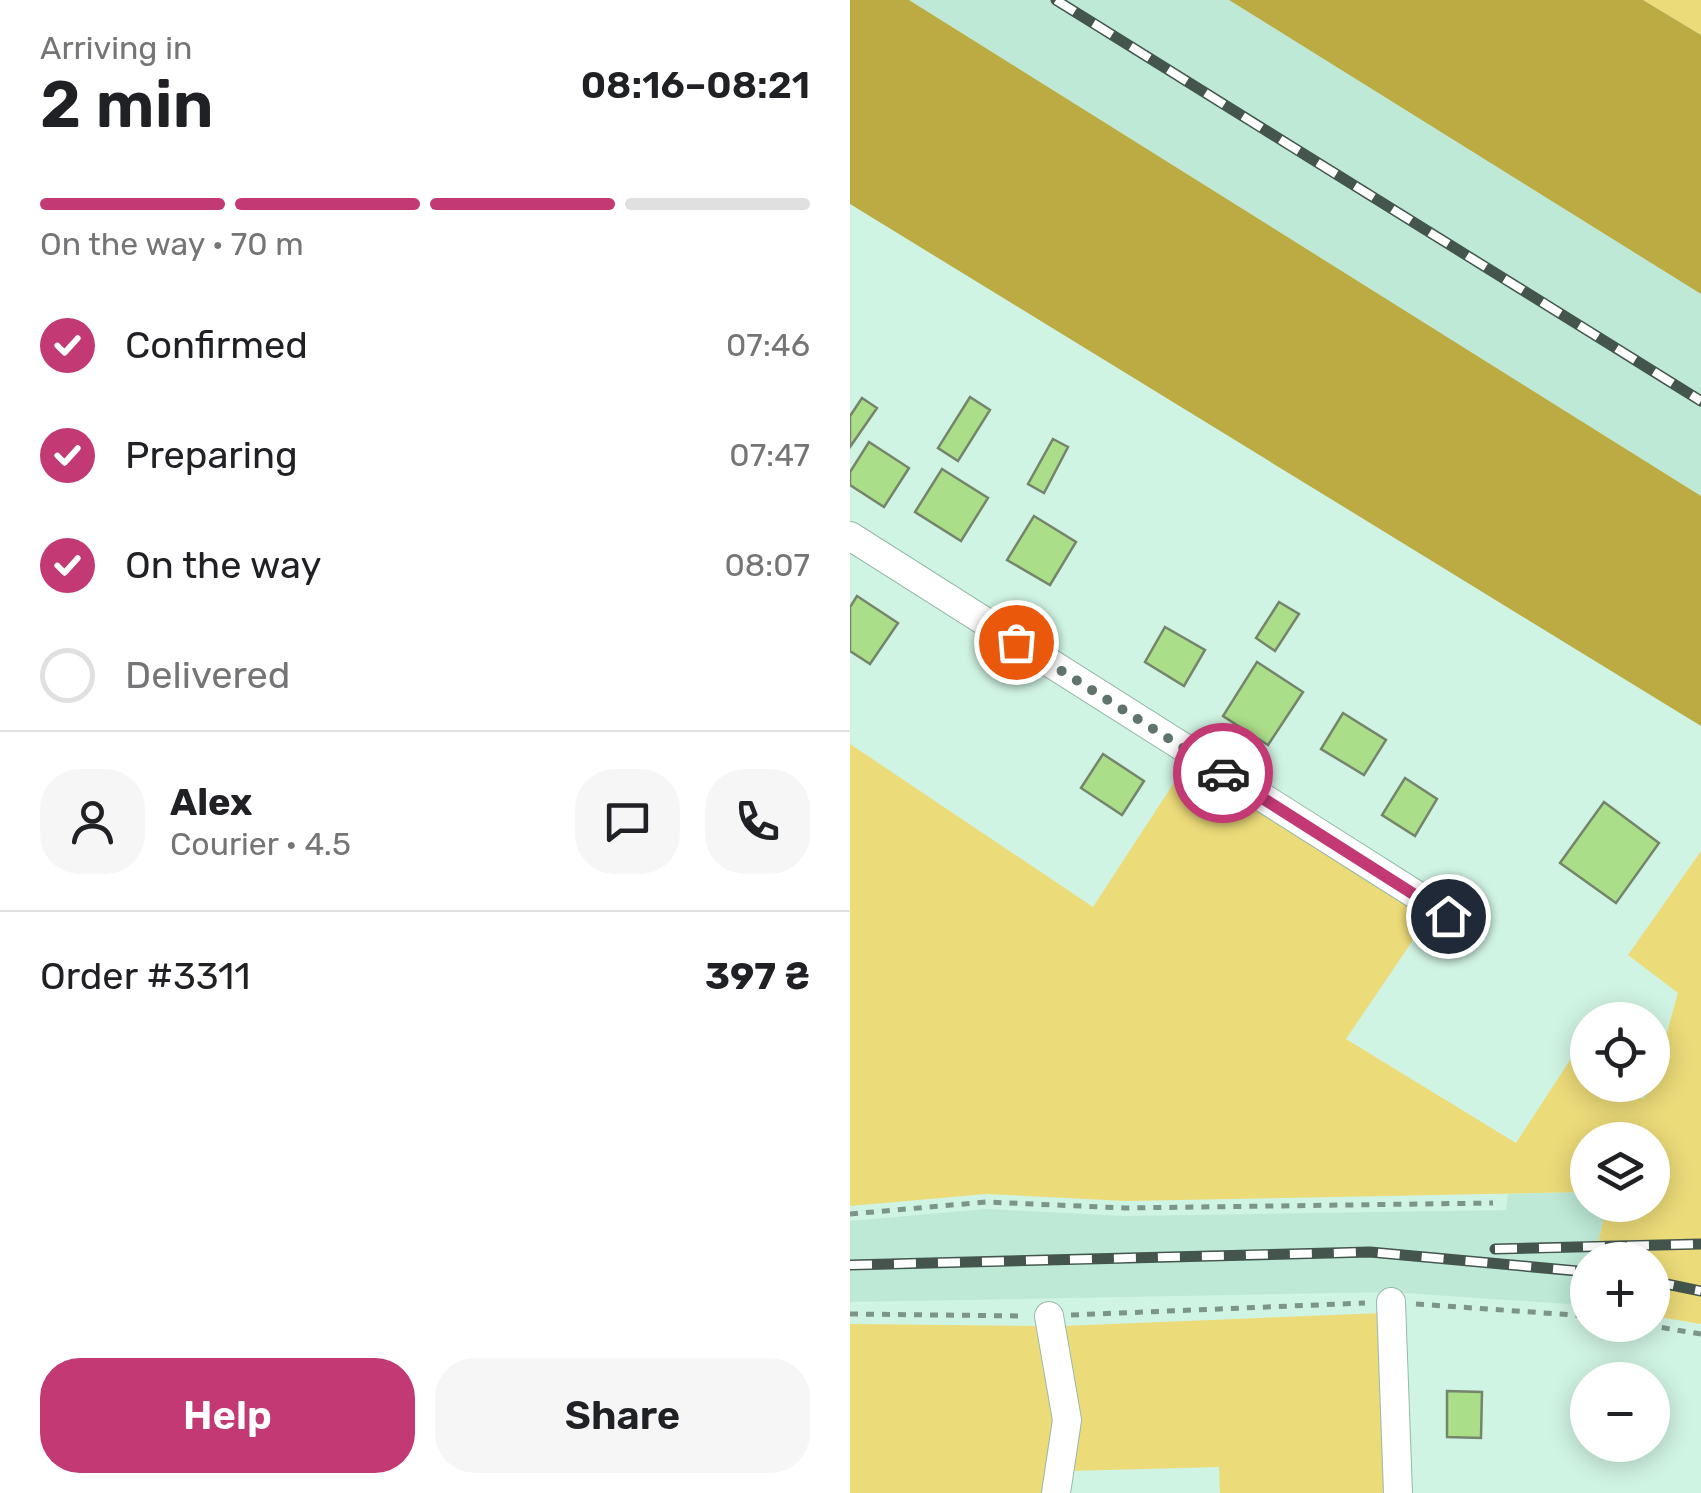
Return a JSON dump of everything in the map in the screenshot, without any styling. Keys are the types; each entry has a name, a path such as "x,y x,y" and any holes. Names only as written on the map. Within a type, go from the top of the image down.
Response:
{"street":[{"path":"850,536 1448,916"},
{"path":"1392,1302 1398,1493"},
{"path":"1049,1316 1067,1420 1056,1493"}],"path":[{"path":"850,1214 986,1202 1126,1208 1494,1202"},
{"path":"850,1314 1049,1316 1392,1302 1570,1315"},
{"path":"1670,1329 1701,1334"}],"shaded area":[{"path":"850,0 909,0 1701,496 1701,726 850,204"},
{"path":"909,0 1229,0 1701,294 1701,496"},
{"path":"1229,0 1643,0 1701,35 1701,294"},
{"path":"1643,0 1701,0 1701,35"},
{"path":"850,744 1093,907 1185,766 1428,918 1346,1039 1516,1143 1570,1060 1570,1102 1670,1102 1670,1021 1678,993 1628,955 1701,851 1701,1324 1670,1319 1670,1242 1598,1242 1603,1222 1670,1222 1670,1122 1570,1122 1570,1192 1126,1201 986,1194 850,1206"},
{"path":"1570,1192 1570,1222 1603,1222 1598,1242 1570,1242 1570,1304 1391,1292 850,1302 850,1221 986,1209 1125,1216 1506,1210 1508,1194"},
{"path":"1382,1313 1388,1493 1220,1493 1219,1467 1070,1471 1062,1326"},
{"path":"850,1324 1040,1326 1056,1420 1045,1493 850,1493"}],"building":[{"path":"970,397 990,410 958,461 938,448"},
{"path":"862,398 877,408 850,447 850,416"},
{"path":"1053,439 1068,447 1044,493 1028,484"},
{"path":"869,442 909,468 884,507 850,485 850,472"},
{"path":"942,469 988,498 961,541 915,512"},
{"path":"1034,516 1076,542 1050,585 1007,560"},
{"path":"857,596 898,623 870,664 850,651 850,607"},
{"path":"1279,602 1299,614 1275,651 1256,638"},
{"path":"1165,627 1205,650 1184,686 1145,662"},
{"path":"1257,662 1303,692 1268,745 1223,716"},
{"path":"1343,713 1386,740 1364,775 1321,749"},
{"path":"1103,754 1144,781 1122,815 1081,788"},
{"path":"1405,778 1437,799 1415,836 1382,815"},
{"path":"1604,802 1659,843 1616,903 1560,863"},
{"path":"1447,1391 1482,1392 1481,1438 1447,1437"}],"railway":[{"path":"1056,0 1701,401"},
{"path":"1495,1249 1701,1244"},
{"path":"850,1265 1370,1252 1570,1270"},
{"path":"1670,1285 1701,1291"}],"way so far":[{"path":"1016,642 1223,773"}],"route":[{"path":"1223,773 1448,916"}]}
